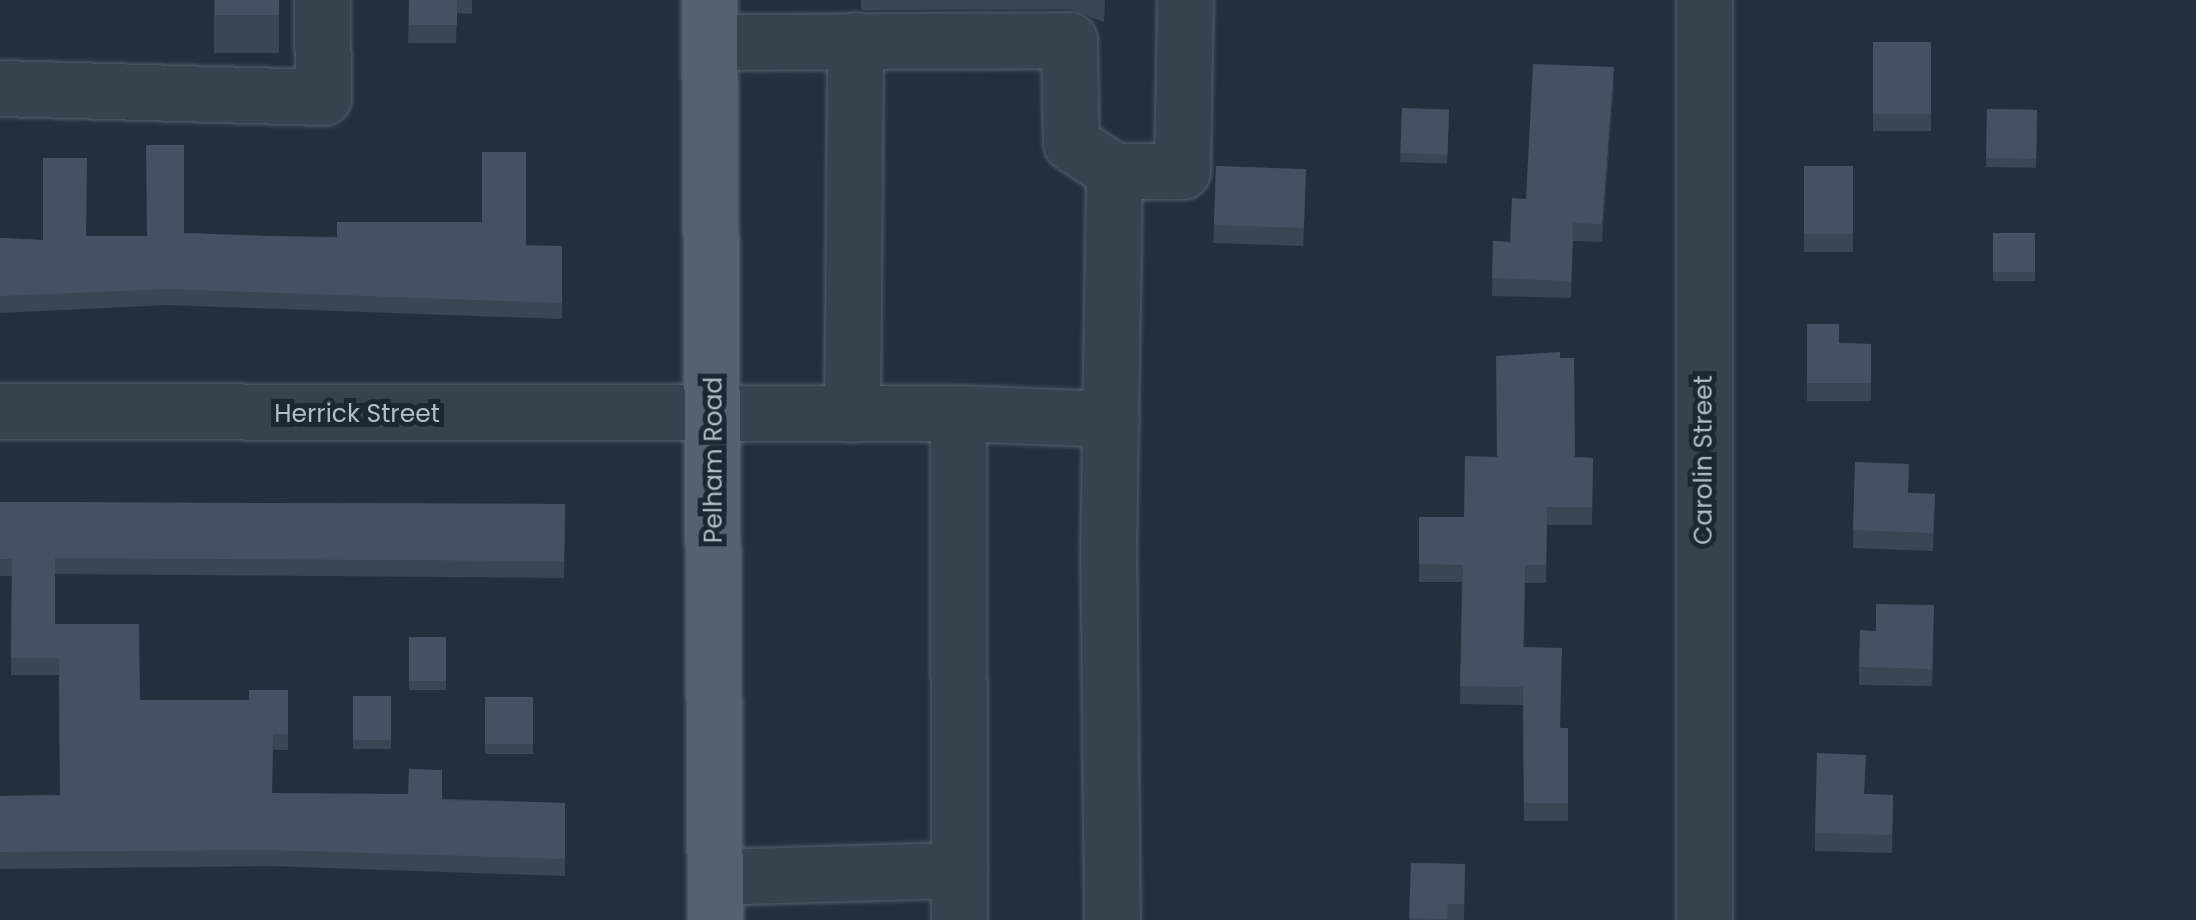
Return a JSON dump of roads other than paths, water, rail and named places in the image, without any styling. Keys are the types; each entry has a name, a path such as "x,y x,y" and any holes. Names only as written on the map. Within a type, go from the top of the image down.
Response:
{"main road":[{"name":"Pelham Road","path":"710,21 715,898"}],"street":[{"path":"0,88 324,97 322,0"},
{"path":"710,21 854,40 1070,40 1071,143 1114,171 1182,171 1185,0"},
{"name":"Carolin Street","path":"1704,0 1704,920"},
{"path":"852,414 854,40"},
{"path":"1112,920 1110,419 1114,171"},
{"name":"Herrick Street","path":"0,411 714,416 958,413 1110,419"},
{"path":"715,898 844,874 959,895 958,413"}]}
